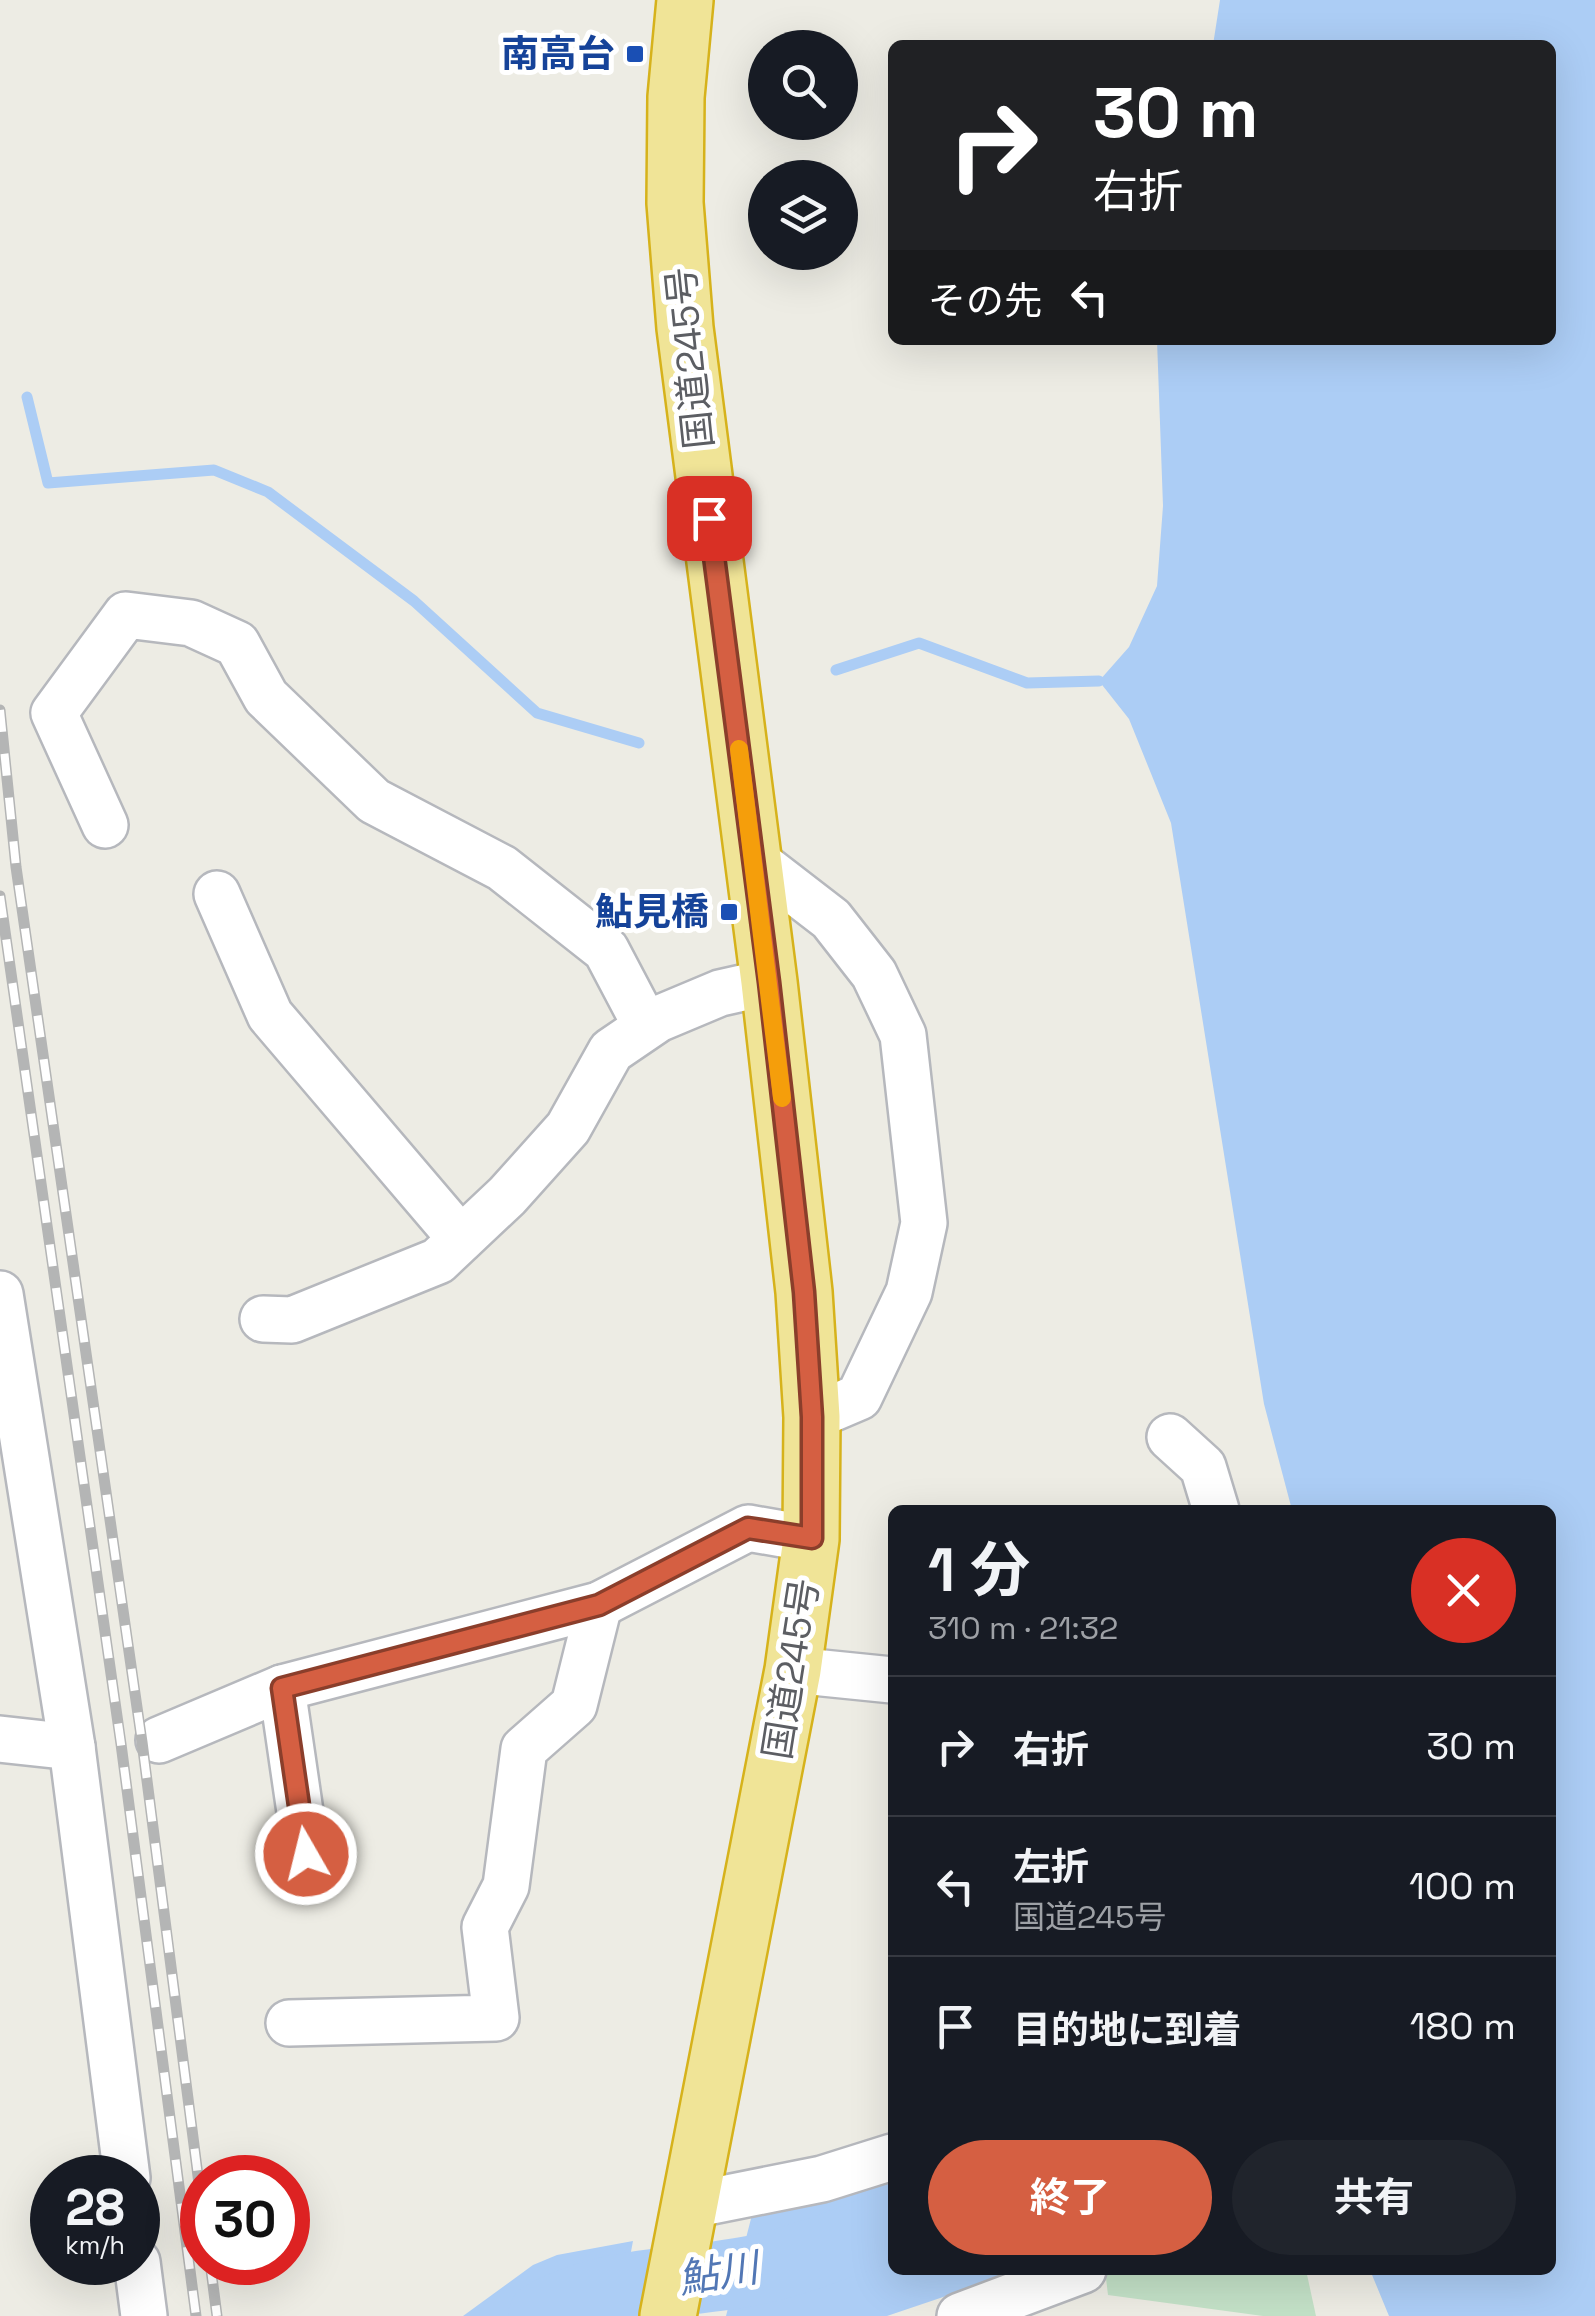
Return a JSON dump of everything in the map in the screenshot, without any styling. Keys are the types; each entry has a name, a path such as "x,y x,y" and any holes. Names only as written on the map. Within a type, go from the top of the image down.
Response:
{"highway":[{"name":"国道245号","path":"668,2316 794,1670 812,1538 812,1417 804,1292 769,982 685,328 674,203 676,97 685,0"}],"street":[{"path":"105,825 54,713 126,615 191,623 237,644 266,697 374,801 502,868 606,950 646,1026"},
{"path":"752,858 831,919 874,974 904,1035 924,1222 909,1292 858,1397 812,1417"},
{"path":"217,894 270,1015 461,1240"},
{"path":"263,1319 292,1320 438,1261 507,1196 568,1128 610,1051 646,1026 720,993 769,982"},
{"path":"0,1294 72,1747 123,2155"},
{"path":"1170,1437 1203,1468 1214,1505"},
{"path":"159,1740 282,1688 599,1605 748,1528 812,1538"},
{"path":"289,2023 496,2018 485,1926 506,1886 524,1750 574,1705 599,1605"},
{"path":"794,1670 888,1680"},
{"path":"282,1688 306,1854"},
{"path":"0,1739 72,1747"},
{"path":"691,2209 822,2179 888,2157"},
{"path":"960,2316 1070,2275"},
{"path":"140,2285 144,2316"}],"green space":[{"path":"1106,2275 1307,2275 1316,2316 1263,2316 1108,2295"}],"water":[{"path":"1220,0 1595,0 1595,2316 1389,2316 1372,2275 1556,2275 1556,1505 1291,1505 1264,1404 1171,823 1129,719 1099,681 1129,647 1157,586 1163,506 1157,345 1556,345 1556,40 1214,40"},
{"path":"888,2168 888,2275 1008,2275 887,2316 726,2316 754,2207"},
{"path":"633,2241 619,2316 463,2316 533,2265 557,2255"}],"waterway":[{"path":"27,397 48,483 214,470 268,492 414,601 537,713 639,743"},
{"path":"836,670 919,643 1027,683 1099,681"},
{"name":"鮎川","path":"543,2316 595,2295 622,2289 777,2265 888,2226"}],"railway":[{"path":"0,710 16,867 142,1742 195,2155"},
{"path":"0,896 121,1744 196,2316"},
{"path":"213,2285 217,2316"}],"slow traffic":[{"path":"739,749 782,1098"}],"place":[{"name":"南高台","path":"635,54"},
{"name":"鮎見橋","path":"729,912"}],"route":[{"path":"306,1854 282,1688 599,1605 748,1528 812,1538 812,1417 804,1292 769,982 709,518"}]}
